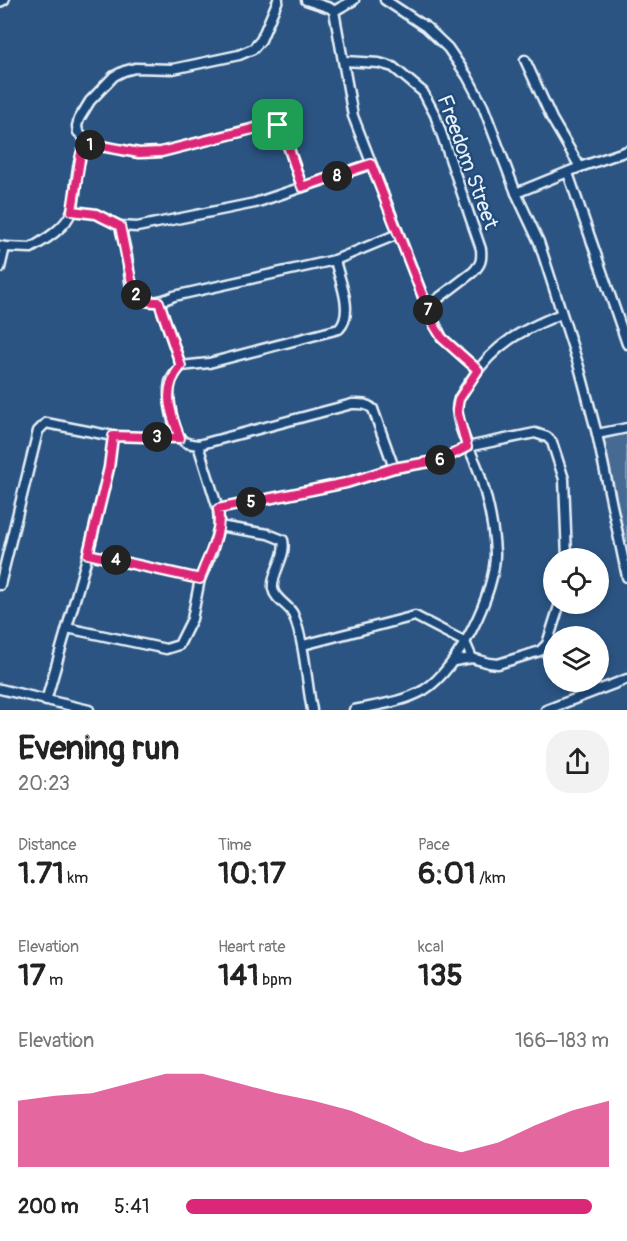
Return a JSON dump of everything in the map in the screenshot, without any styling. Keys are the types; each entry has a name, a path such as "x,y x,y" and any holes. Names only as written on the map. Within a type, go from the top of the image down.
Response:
{"street":[{"path":"278,0 261,40 253,49 239,55 173,69 135,68 114,76 90,101 79,119 78,132 90,144 139,153 161,152 272,124 278,125 283,131 302,187"},
{"path":"306,0 334,11 353,116 427,307 442,338 478,370"},
{"path":"334,11 354,0"},
{"path":"385,0 426,27 448,48 483,106 516,193 538,242 580,370 597,434 627,577"},
{"path":"525,60 552,119 580,167"},
{"name":"Freedom Street","path":"344,61 378,63 393,67 423,92 435,115 481,249 482,259 473,272 427,307"},
{"path":"0,268 2,246 31,248 59,228 72,211 81,153 90,144"},
{"path":"516,193 627,151"},
{"path":"72,211 96,214 120,226 137,227 255,203 371,164"},
{"path":"568,173 627,344"},
{"path":"120,226 131,285 136,295 144,300 159,302 174,296 335,260 398,234"},
{"path":"335,260 346,308 343,325 339,329 209,363 181,366 173,376 168,394 180,438 187,444 198,446 351,404 361,404 368,405 373,410 394,468"},
{"path":"159,302 181,366"},
{"path":"354,710 391,703 421,691 442,675 454,662 465,642 486,599 495,554 490,520 478,471 467,447 457,410 459,399 478,370 512,337 526,328 561,314"},
{"path":"0,585 39,431 46,423 113,436 180,438"},
{"path":"597,434 627,428"},
{"path":"218,509 346,483 394,468 441,460 467,447 535,433 547,437 552,442 564,479 567,548"},
{"path":"46,701 88,554 109,468 113,436"},
{"path":"67,627 166,649 179,645 192,619 200,579 212,552 219,526 218,509 198,446"},
{"path":"219,526 268,534 283,540 285,547 273,589 276,596 292,611 303,645 304,668 312,710"},
{"path":"88,554 200,579"},
{"path":"454,662 471,658 498,664 540,651 547,644 557,614"},
{"path":"303,645 415,616 465,642 471,658"},
{"path":"546,710 627,679"},
{"path":"0,689 89,710"}],"shaded area":[{"path":"627,433 627,541 625,541 604,439"}],"route":[{"path":"272,124 278,125 283,131 302,187 371,164 434,325 442,338 478,370 459,399 457,410 467,447 441,460 394,468 346,483 218,509 219,526 212,552 200,579 88,554 109,468 113,436 180,438 168,394 173,376 181,366 159,302 144,300 136,295 131,285 120,226 96,214 72,211 81,153 90,144 139,153 161,152 272,124"}]}
